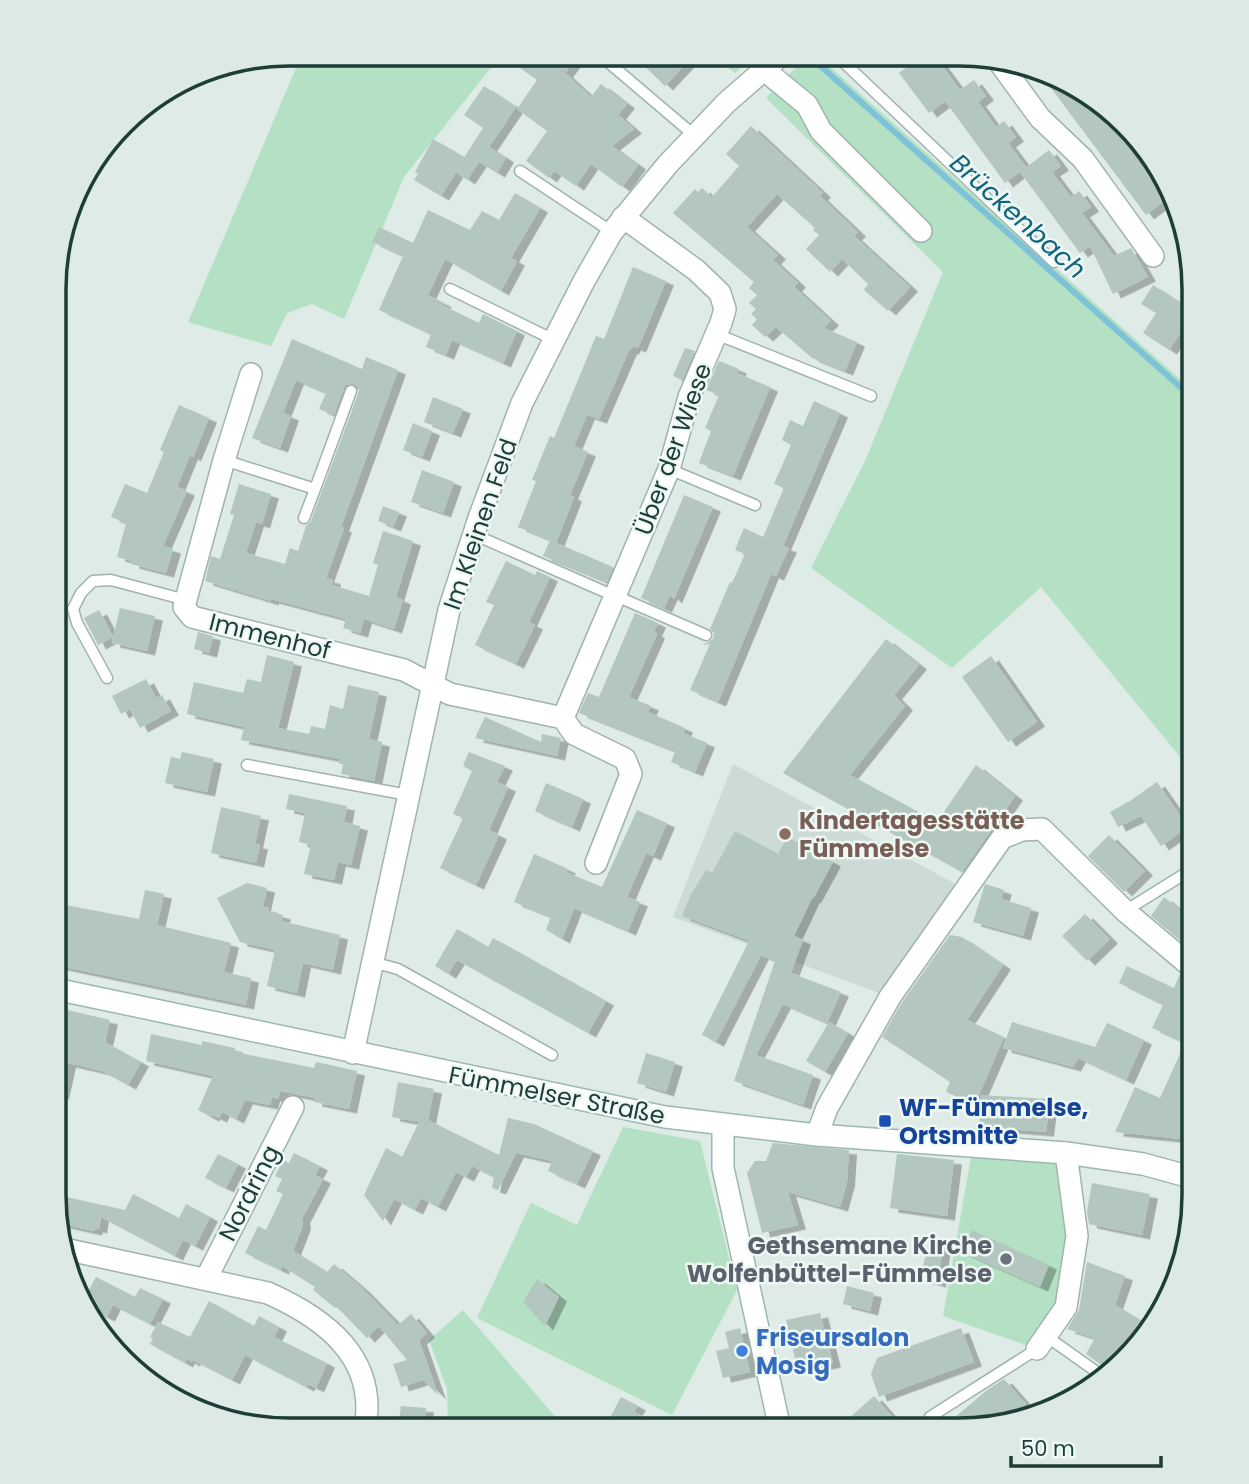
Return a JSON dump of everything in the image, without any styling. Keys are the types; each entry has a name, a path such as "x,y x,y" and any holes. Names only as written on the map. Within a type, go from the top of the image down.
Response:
{"street":[{"name":"Im Kleinen Feld","path":"354,1053 449,610 473,534 523,403 554,340 618,225 695,136 767,66"},
{"path":"763,69 807,105 821,131 860,173 921,231"},
{"path":"1006,72 1040,118 1083,159 1153,256"},
{"name":"Über der Wiese","path":"564,718 610,593 669,468 690,397 725,309 720,293 696,270 618,225"},
{"name":"Immenhof","path":"251,374 224,460 184,607 192,617 404,670 431,684"},
{"path":"431,684 450,694 564,718 574,734 625,759 631,774 596,863"},
{"path":"817,1135 827,1108 890,997 1002,838 1022,830 1042,829 1125,911 1182,959"},
{"name":"Fümmelser Straße","path":"66,991 629,1111 817,1135 1066,1153 1143,1164 1182,1175"},
{"name":"Nordring","path":"206,1279 293,1107"},
{"path":"723,1125 723,1168 777,1417"},
{"path":"1042,1342 1066,1307 1077,1236 1066,1153"},
{"path":"74,1251 268,1293 296,1306 327,1328 352,1354 364,1380 369,1408 367,1417"}],"lane":[{"path":"613,66 695,136"},
{"path":"848,66 1054,262"},
{"path":"520,171 618,225"},
{"path":"450,289 554,340"},
{"path":"716,334 871,396"},
{"path":"304,518 351,391"},
{"path":"224,460 315,489"},
{"path":"669,468 755,505"},
{"path":"473,534 706,635"},
{"path":"107,678 77,624 73,609 81,593 93,581 111,580 186,600"},
{"path":"247,765 408,795"},
{"path":"1125,911 1182,875"},
{"path":"372,962 398,969 552,1055"},
{"path":"930,1417 1042,1342 1094,1371"}],"shaded area":[{"name":"Kindertagesstätte Fümmelse","path":"733,764 965,889 890,997 673,917"}],"green space":[{"path":"297,66 492,66 404,177 344,319 312,304 287,313 271,346 188,322"},
{"path":"726,66 743,66 735,73"},
{"path":"797,66 829,66 1182,381 1182,759 1041,587 952,668 811,568 865,461 943,272 766,98"},
{"path":"623,1127 700,1141 737,1290 672,1415 477,1318 531,1203 577,1225"},
{"path":"973,1146 1066,1153 1077,1236 1066,1307 1037,1349 943,1316"},
{"path":"463,1310 556,1417 448,1417 447,1389 429,1340"}],"building":[{"path":"570,66 565,73 591,97 601,84 627,104 618,115 634,129 612,146 638,165 622,187 591,164 576,186 554,171 549,178 526,161 547,131 517,109 537,80 520,68"},
{"path":"644,66 684,66 665,86"},
{"path":"908,66 942,66 960,90 974,80 986,96 978,102 996,127 1004,121 1016,137 1008,143 1026,167 1005,183 945,101 929,113 899,73"},
{"path":"1049,85 1083,104 1106,122 1152,176 1165,201 1146,215"},
{"path":"484,86 516,107 489,147 506,158 497,173 479,162 467,180 456,172 441,196 414,180 418,174 415,172 433,139 464,157 460,164 483,128 464,115"},
{"path":"751,126 823,193 820,196 858,232 854,236 910,287 888,311 864,290 868,284 842,259 830,272 806,249 819,235 813,230 815,228 777,194 747,227 778,255 773,260 798,283 794,287 831,321 824,328 857,342 845,371 812,358 776,327 765,337 752,325 757,319 751,314 756,309 749,303 757,295 749,288 754,282 673,213 695,189 698,192 702,188 712,197 739,166 726,154"},
{"path":"1049,150 1061,166 1052,172 1071,197 1079,191 1091,207 1082,213 1114,256 1131,248 1148,277 1113,294 1090,246 1080,253 1020,172"},
{"path":"515,193 540,208 511,258 517,261 501,291 445,259 428,295 479,323 483,314 517,331 503,363 452,340 446,355 426,347 431,334 379,310 403,256 372,242 379,227 413,243 428,210 470,230 482,211 499,220"},
{"path":"633,267 666,281 638,348 633,346 629,350 599,419 587,415 574,446 588,452 570,495 574,497 556,543 613,567 607,582 543,556 550,540 518,527 536,481 532,480 550,436 554,438 596,336 604,339"},
{"path":"1153,285 1182,304 1182,330 1169,350 1143,333 1156,313 1141,304"},
{"path":"292,339 362,369 366,357 398,370 341,527 344,528 326,578 333,580 332,585 369,596 378,565 373,563 383,531 413,541 396,597 403,600 394,629 364,619 360,633 343,628 346,619 271,601 205,581 211,556 220,559 234,515 230,514 239,484 271,494 262,524 256,522 246,553 285,564 290,548 298,551 358,394 359,389 354,384 345,385 334,415 319,409 326,393 296,380 283,413 291,416 280,448 252,438"},
{"path":"685,348 695,351 682,380 673,376"},
{"path":"719,361 739,369 737,373 770,387 733,476 699,463 711,431 705,428 719,395 706,390"},
{"path":"433,397 463,409 453,433 424,422"},
{"path":"814,401 840,413 783,546 789,548 776,576 771,574 718,702 690,690 710,644 703,645 713,639 714,633 710,629 745,554 735,550 744,528 763,537 784,488 774,484 791,445 782,440 790,420 803,426"},
{"path":"179,405 209,418 177,487 187,491 163,546 173,549 166,573 131,564 132,561 117,557 126,523 111,517 125,484 147,493 164,452 160,450"},
{"path":"413,423 432,431 422,457 403,450"},
{"path":"422,470 454,482 443,513 411,502"},
{"path":"684,495 713,507 674,599 670,595 664,608 641,598"},
{"path":"383,506 399,512 393,527 378,521"},
{"path":"506,561 535,575 537,571 550,577 529,622 535,625 516,664 475,645 494,605 486,602"},
{"path":"120,608 155,616 147,651 112,643"},
{"path":"99,610 113,637 98,645 84,618"},
{"path":"635,613 658,623 654,632 657,634 629,697 651,706 648,712 685,728 683,733 707,743 695,772 671,762 675,752 579,713 588,693 599,697"},
{"path":"198,632 213,636 209,653 194,649"},
{"path":"886,639 919,665 894,695 905,706 850,775 937,822 976,765 1015,796 962,872 783,773"},
{"path":"267,655 294,662 278,728 309,734 311,726 325,729 330,705 343,709 348,685 379,692 369,739 382,742 374,781 341,774 343,764 339,764 340,759 241,740 244,727 187,714 194,682 243,693 247,679 261,682"},
{"path":"991,656 1037,722 1008,742 962,677"},
{"path":"146,679 156,698 162,695 171,711 140,728 130,709 121,714 112,696"},
{"path":"485,717 541,742 542,734 561,738 557,756 475,738"},
{"path":"182,752 214,759 207,792 165,783 171,757 180,759"},
{"path":"469,752 505,766 497,782 508,787 489,830 499,835 476,885 440,868 463,818 453,814 472,771 463,766"},
{"path":"1157,782 1182,818 1182,831 1161,846 1141,816 1118,827 1110,812"},
{"path":"546,783 583,799 572,827 535,811"},
{"path":"289,794 347,806 344,822 360,826 351,865 338,862 334,880 304,874 311,845 299,842 305,813 286,809"},
{"path":"221,807 261,816 255,844 260,845 256,863 211,853"},
{"path":"637,810 667,823 653,856 646,853 627,897 640,902 628,931 574,908 562,939 546,930 551,917 514,902 534,854 568,869 566,872 602,887"},
{"path":"735,831 778,854 787,837 833,862 794,936 803,940 791,973 841,992 827,1023 783,1004 756,1055 813,1075 803,1105 734,1081 775,961 761,955 716,1042 702,1035 749,941 682,916 690,896 706,870 712,873"},
{"path":"1109,835 1145,871 1124,892 1088,856"},
{"path":"247,883 267,888 263,907 283,915 281,921 340,935 333,970 303,963 297,993 267,986 275,950 240,942 217,898"},
{"path":"985,884 1004,890 1001,899 1031,908 1023,936 973,922"},
{"path":"145,890 164,894 157,925 231,943 224,972 251,978 246,1005 66,967 66,905 139,919"},
{"path":"1164,897 1182,911 1182,942 1151,916"},
{"path":"1085,914 1110,939 1087,961 1062,936"},
{"path":"457,929 488,947 493,938 606,1001 588,1033 457,960 448,974 435,966"},
{"path":"950,935 962,937 1003,965 967,1020 1004,1037 975,1104 946,1092 950,1082 882,1037 901,1004"},
{"path":"1127,966 1174,988 1180,974 1182,975 1181,1041 1152,1028 1163,1005 1119,983"},
{"path":"66,1010 110,1020 105,1042 141,1062 128,1085 102,1071 68,1063 66,1072"},
{"path":"829,1022 848,1033 825,1072 806,1061"},
{"path":"1012,1022 1095,1047 1107,1023 1144,1040 1126,1080 1078,1058 1073,1067 1003,1048"},
{"path":"151,1034 202,1045 202,1041 235,1048 235,1052 314,1068 316,1062 357,1071 349,1109 280,1091 278,1099 272,1097 270,1105 245,1100 236,1119 222,1112 219,1118 213,1115 211,1117 198,1110 213,1076 146,1061"},
{"path":"1182,1049 1181,1139 1115,1132 1135,1087 1160,1098"},
{"path":"646,1053 675,1062 666,1092 637,1083"},
{"path":"398,1082 434,1089 428,1120 499,1155 508,1118 534,1124 593,1151 577,1184 548,1171 552,1161 516,1153 498,1190 492,1188 494,1177 472,1166 466,1177 456,1172 438,1207 421,1198 415,1210 394,1199 383,1221 364,1195 386,1148 402,1157 419,1122 392,1117"},
{"path":"981,1095 1050,1099 1046,1132 979,1127"},
{"path":"773,1143 849,1150 847,1182 840,1207 788,1192 798,1225 762,1233 747,1173 755,1161 766,1161"},
{"path":"294,1153 320,1166 315,1175 323,1179 302,1219 303,1225 293,1251 327,1272 334,1264 398,1325 411,1314 427,1333 419,1340 438,1395 423,1380 401,1387 393,1364 407,1360 379,1326 367,1338 336,1306 335,1308 313,1290 315,1287 282,1266 281,1270 245,1253 258,1226 266,1230 283,1194 276,1191 282,1179 275,1176 283,1160 289,1163"},
{"path":"218,1154 238,1164 226,1188 205,1178"},
{"path":"897,1154 954,1160 947,1216 890,1208"},
{"path":"1092,1183 1150,1194 1142,1235 1089,1224 1087,1211"},
{"path":"133,1194 179,1218 186,1204 210,1217 195,1246 183,1240 175,1256 101,1217 99,1229 95,1228 94,1231 69,1225 66,1197 125,1210"},
{"name":"Gethsemane Kirche Wolfenbüttel-Fümmelse","path":"972,1230 1049,1265 1040,1287 962,1252"},
{"path":"929,1242 943,1245 938,1283 920,1278"},
{"path":"1087,1262 1125,1276 1115,1305 1142,1321 1117,1352 1102,1365 1086,1354 1095,1338 1067,1329 1079,1310"},
{"path":"96,1277 135,1297 140,1288 163,1299 150,1324 113,1305 107,1317 102,1315 88,1291"},
{"path":"537,1279 559,1297 545,1326 523,1302"},
{"path":"847,1286 874,1293 870,1311 843,1304"},
{"path":"209,1301 254,1326 259,1316 279,1327 274,1337 327,1363 316,1388 308,1384 306,1387 245,1355 232,1380 193,1360 192,1362 187,1359 185,1363 150,1344 153,1338 150,1337 158,1322 190,1337"},
{"path":"820,1313 833,1363 798,1371 786,1320"},
{"path":"740,1328 750,1372 723,1378 716,1351 729,1348 725,1332"},
{"path":"961,1328 974,1362 879,1397 871,1374 877,1358"},
{"path":"1004,1379 1026,1404 1017,1410 988,1416 955,1417"},
{"path":"874,1396 892,1417 850,1417"},
{"path":"621,1397 638,1406 634,1412 645,1417 610,1417"},
{"path":"401,1406 426,1408 425,1417 400,1417"}],"waterway":[{"name":"Brückenbach","path":"821,66 1182,388"}],"place":[{"name":"Kindertagesstätte Fümmelse","path":"785,834"},
{"name":"WF-Fümmelse, Ortsmitte","path":"885,1121"},
{"name":"Gethsemane Kirche Wolfenbüttel-Fümmelse","path":"1006,1259"},
{"name":"Friseursalon Mosig","path":"742,1351"}]}
